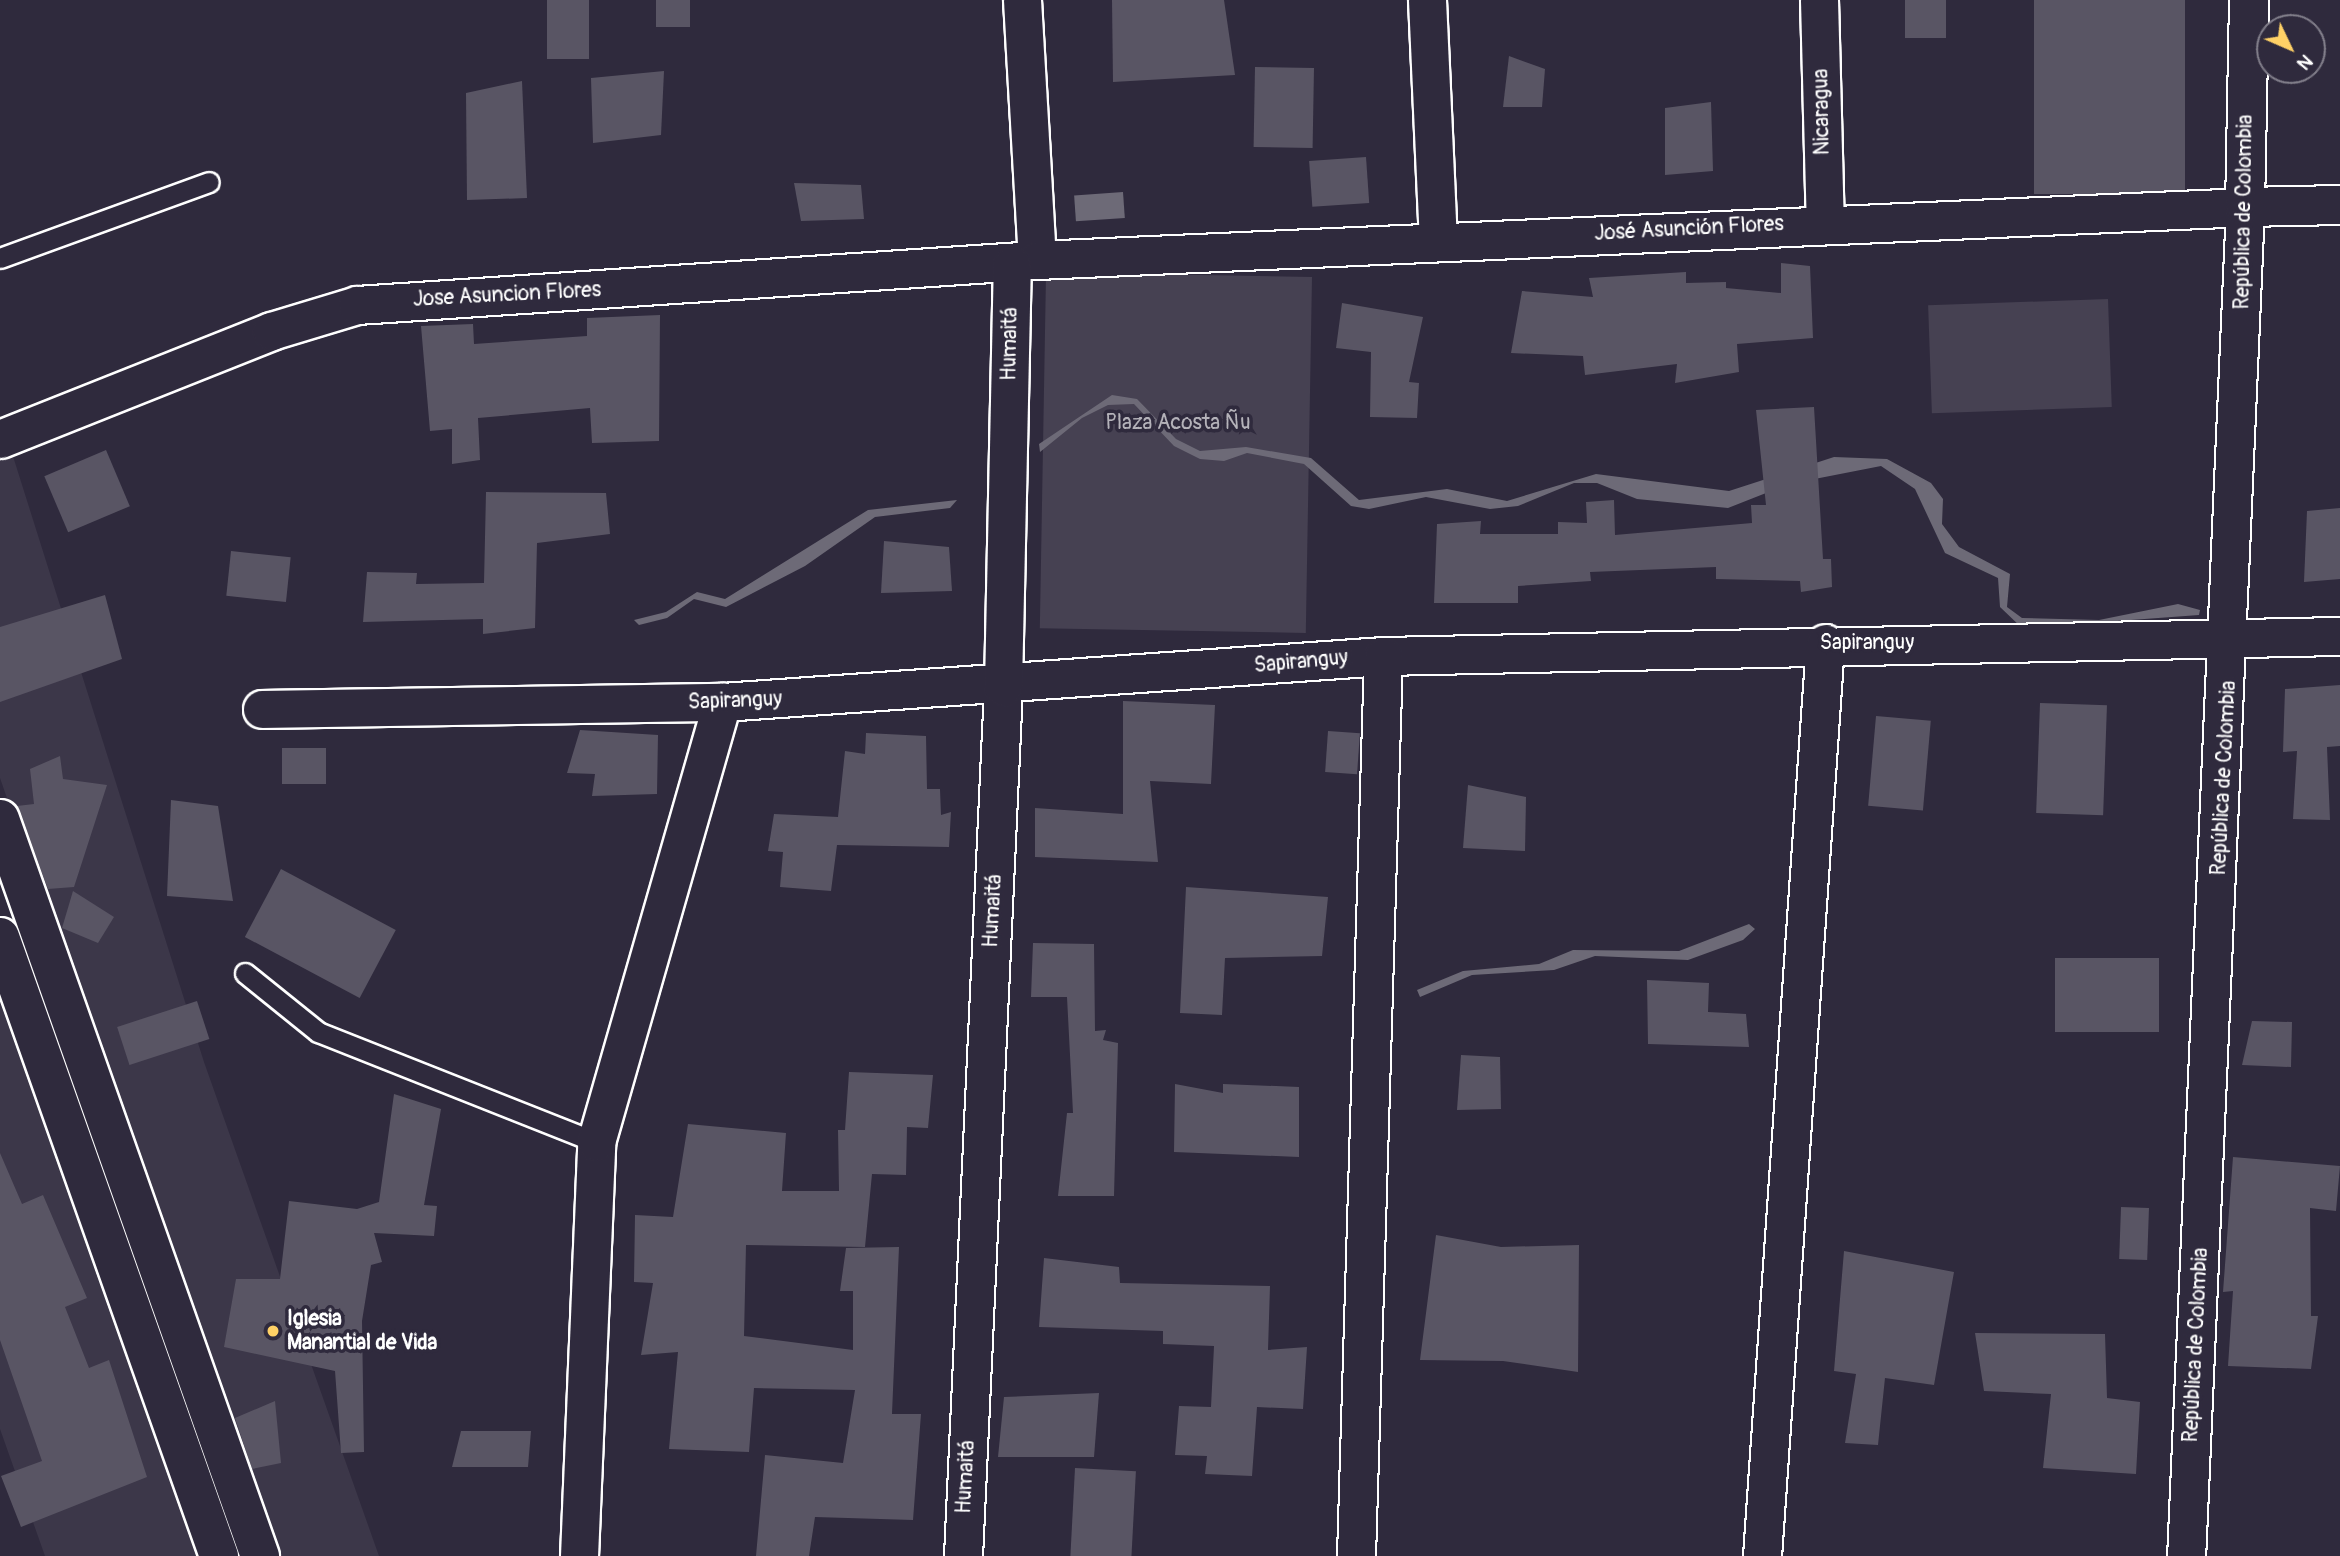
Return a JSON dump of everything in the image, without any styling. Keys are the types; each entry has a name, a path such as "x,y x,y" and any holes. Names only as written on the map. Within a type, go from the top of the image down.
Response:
{"main road":[{"name":"República de Colombia","path":"2245,207 2249,0"},
{"name":"José Asunción Flores","path":"2245,207 2340,205"},
{"path":"0,819 260,1556"},
{"path":"0,937 219,1556"}],"street":[{"name":"Humaitá","path":"963,1556 1024,262 1022,0"},
{"path":"1427,0 1438,241"},
{"name":"Nicaragua","path":"1819,0 1825,223"},
{"name":"José Asunción Flores","path":"1024,262 1825,223 2245,207"},
{"name":"República de Colombia","path":"2186,1556 2231,641 2245,207"},
{"name":"Jose Asuncion Flores","path":"0,439 271,331 357,304 1024,262"},
{"name":"Sapiranguy","path":"262,709 722,702 1003,687 1382,656 1825,643 2231,641 2340,636"},
{"path":"1762,1556 1825,643"},
{"path":"1356,1556 1382,656"},
{"path":"579,1556 596,1142 722,702"}],"lane":[{"path":"0,258 209,183"},
{"path":"245,973 318,1032 596,1142"}],"shaded area":[{"path":"1123,192 1125,218 1076,221 1074,195"},
{"path":"1112,395 1137,399 1176,439 1200,451 1246,447 1311,458 1359,500 1447,489 1507,501 1596,474 1729,491 1834,457 1887,459 1931,483 1943,499 1942,524 1959,547 2010,574 2007,607 2022,618 2099,620 2178,604 2200,610 2199,615 2022,628 2000,607 1998,578 1945,553 1915,489 1881,466 1789,484 1728,508 1637,499 1597,483 1574,483 1518,506 1490,509 1426,497 1369,509 1351,506 1304,464 1247,453 1224,461 1200,459 1174,446 1134,404 1108,405 1082,418 1040,452 1039,444"},
{"path":"0,415 204,1062 379,1556 270,1556 0,778"},
{"path":"957,500 950,508 875,517 805,566 726,607 694,599 667,618 639,625 634,620 666,612 697,592 725,599 868,510"},
{"path":"1749,924 1755,929 1743,940 1688,960 1595,956 1554,970 1472,975 1420,997 1417,990 1463,971 1539,964 1573,950 1679,951"},
{"path":"0,994 99,1282 207,1556 45,1556 0,1429"}],"green space":[{"name":"Plaza Acosta Ñu","path":"1046,272 1312,277 1306,633 1040,628"},
{"path":"2108,299 2112,407 1932,413 1928,305"}],"building":[{"path":"547,0 589,0 589,59 547,59"},
{"path":"656,0 690,0 690,27 656,27"},
{"path":"1112,0 1224,0 1235,75 1113,82"},
{"path":"1905,0 1946,0 1946,38 1905,38"},
{"path":"2034,0 2185,0 2185,194 2034,194"},
{"path":"1509,56 1545,69 1542,107 1503,107"},
{"path":"1255,67 1314,68 1313,148 1254,147"},
{"path":"664,71 661,135 593,143 591,78"},
{"path":"522,81 527,198 467,200 466,93"},
{"path":"1711,102 1713,171 1665,175 1665,108"},
{"path":"1366,157 1369,203 1312,207 1309,161"},
{"path":"794,183 861,185 864,219 801,221"},
{"path":"1781,263 1810,266 1813,338 1737,344 1739,372 1675,383 1677,364 1585,375 1583,356 1511,353 1522,291 1593,297 1589,278 1686,272 1686,283 1726,282 1726,288 1781,293"},
{"path":"1342,303 1423,317 1409,382 1419,383 1417,418 1370,417 1371,352 1336,348"},
{"path":"660,315 659,441 592,443 590,408 478,418 480,460 452,464 452,429 430,431 421,326 473,324 474,344 587,336 587,318"},
{"path":"1814,407 1823,559 1831,559 1832,587 1801,592 1800,581 1716,579 1716,567 1590,572 1591,581 1518,586 1518,603 1434,603 1437,524 1481,521 1480,534 1558,534 1558,522 1587,523 1586,502 1614,500 1615,535 1752,523 1751,505 1766,505 1756,410"},
{"path":"106,450 130,506 68,532 44,476"},
{"path":"486,492 606,493 610,534 537,543 535,628 483,634 483,619 363,622 367,572 417,573 416,584 484,583"},
{"path":"2340,508 2340,579 2304,582 2307,511"},
{"path":"884,541 949,547 952,591 881,593"},
{"path":"231,551 291,557 286,602 226,596"},
{"path":"105,595 122,659 0,702 0,627"},
{"path":"2340,685 2340,746 2327,747 2330,820 2293,819 2297,751 2283,752 2285,689"},
{"path":"1123,701 1215,705 1211,784 1150,781 1158,862 1035,857 1035,808 1123,814"},
{"path":"2040,703 2107,705 2103,815 2036,813"},
{"path":"1876,716 1931,721 1923,810 1868,806"},
{"path":"580,730 658,735 657,794 592,796 595,774 567,773"},
{"path":"1328,731 1360,733 1357,774 1325,772"},
{"path":"866,733 926,736 927,789 940,789 941,815 951,812 949,847 837,845 831,891 780,887 783,852 768,851 774,814 838,817 845,751 865,754"},
{"path":"282,748 326,748 326,784 282,784"},
{"path":"60,756 63,779 107,785 74,887 48,889 17,806 34,804 30,769"},
{"path":"1468,785 1526,797 1525,851 1463,848"},
{"path":"171,800 218,806 233,901 167,896"},
{"path":"281,869 396,930 360,998 245,937"},
{"path":"1186,887 1328,897 1322,956 1225,958 1222,1015 1180,1013"},
{"path":"73,891 114,917 98,943 62,928"},
{"path":"1033,943 1094,944 1095,1031 1106,1030 1103,1040 1118,1043 1114,1196 1058,1196 1067,1113 1073,1113 1067,997 1031,997"},
{"path":"2055,958 2159,958 2159,1032 2055,1032"},
{"path":"1647,980 1709,983 1708,1012 1746,1014 1749,1047 1648,1044"},
{"path":"197,1001 209,1039 129,1065 117,1027"},
{"path":"2252,1021 2292,1022 2291,1067 2242,1065"},
{"path":"1461,1055 1500,1057 1501,1109 1457,1110"},
{"path":"849,1072 933,1075 928,1128 907,1127 906,1175 872,1174 865,1247 746,1245 744,1336 853,1350 853,1291 840,1291 846,1248 899,1247 892,1414 921,1414 913,1520 815,1517 809,1556 756,1556 765,1455 843,1463 855,1390 754,1388 749,1452 669,1449 678,1352 641,1355 653,1283 634,1282 635,1215 673,1217 688,1124 786,1133 782,1191 839,1191 838,1130 845,1130"},
{"path":"1175,1084 1223,1093 1223,1084 1299,1087 1299,1157 1174,1152"},
{"path":"394,1094 441,1109 424,1205 437,1206 434,1236 374,1233 382,1262 371,1265 362,1321 364,1452 341,1453 335,1371 224,1347 236,1279 280,1279 289,1201 357,1209 379,1202"},
{"path":"0,1153 22,1204 43,1195 87,1298 65,1307 89,1368 109,1360 147,1477 21,1527 1,1476 42,1461 0,1340"},
{"path":"2233,1157 2340,1166 2336,1211 2310,1208 2311,1316 2318,1316 2311,1369 2228,1366 2233,1291 2223,1292"},
{"path":"2121,1207 2149,1208 2147,1260 2119,1259"},
{"path":"1436,1235 1501,1247 1579,1245 1578,1372 1503,1361 1420,1360"},
{"path":"1844,1251 1954,1272 1934,1385 1885,1378 1878,1445 1845,1443 1856,1374 1834,1371"},
{"path":"1044,1258 1119,1267 1120,1283 1270,1286 1268,1350 1307,1347 1303,1409 1257,1407 1252,1476 1205,1474 1207,1456 1175,1455 1179,1406 1211,1407 1214,1346 1163,1344 1163,1331 1039,1327"},
{"path":"1975,1333 2105,1334 2107,1398 2140,1402 2136,1474 2043,1468 2051,1394 1984,1391"},
{"path":"1099,1393 1094,1457 998,1457 1004,1397"},
{"path":"275,1401 281,1463 252,1469 235,1418"},
{"path":"461,1431 531,1431 528,1467 452,1467"},
{"path":"1075,1468 1136,1471 1131,1556 1070,1556"}],"place":[{"name":"Iglesia Manantial de Vida","path":"273,1331"}]}
